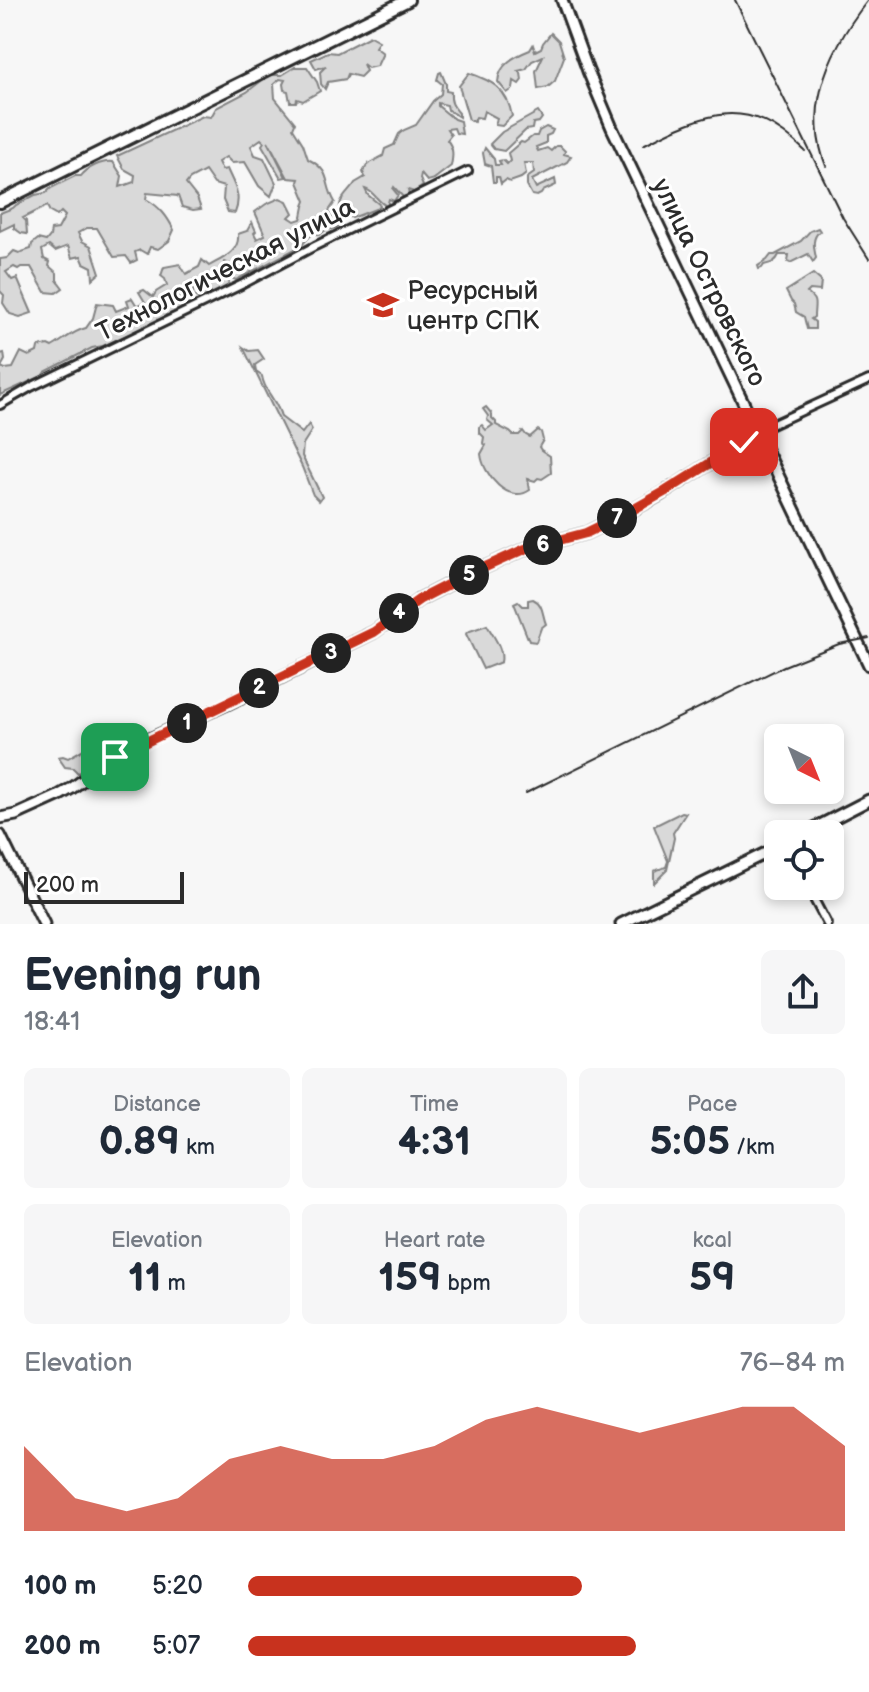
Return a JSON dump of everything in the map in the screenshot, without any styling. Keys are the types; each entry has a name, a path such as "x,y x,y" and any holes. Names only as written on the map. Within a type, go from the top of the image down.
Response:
{"main road":[{"path":"0,195 393,0"},
{"path":"0,202 408,0"},
{"name":"улица Островского","path":"562,0 612,128 869,665"},
{"path":"0,818 16,815 58,796 134,746 237,700 374,632 420,599 461,578 525,549 586,533 627,513 758,433"},
{"path":"830,820 869,800"},
{"path":"0,835 44,924"},
{"path":"621,924 764,854"}],"street":[{"name":"Технологическая улица","path":"0,405 468,171"},
{"path":"758,433 869,380"},
{"path":"814,900 827,924"}],"shaded area":[{"path":"551,33 559,41 564,57 555,81 548,87 538,89 536,71 543,56 532,61 526,69 518,71 522,80 519,84 514,81 513,89 507,93 498,82 501,70 533,45 535,51 541,48"},
{"path":"370,36 379,41 375,47 383,53 377,66 368,68 363,64 366,71 360,77 348,74 346,79 328,82 325,89 321,84 320,72 326,66 316,69 311,60 328,52 337,53"},
{"path":"295,67 307,67 320,91 303,101 297,99 290,102 288,91 284,90 285,80 280,79 274,84 275,98 295,123 293,128 308,159 324,173 335,202 329,211 331,217 336,217 340,223 337,228 319,235 314,232 301,246 236,280 231,278 235,267 225,262 219,276 229,282 228,287 200,299 193,296 195,283 186,283 186,290 179,293 177,298 198,301 103,346 92,348 0,395 0,354 4,353 5,360 1,367 13,368 21,352 29,356 37,352 38,347 52,347 86,328 97,303 113,305 116,311 129,306 127,300 132,298 137,306 145,302 139,292 144,290 153,297 167,285 161,276 164,267 180,264 186,274 199,267 202,260 209,266 233,250 238,234 247,231 252,222 257,239 265,235 255,212 266,204 280,198 287,201 293,213 289,217 295,221 301,219 306,201 299,179 288,178 268,141 286,177 281,178 261,139 251,146 255,155 264,158 276,183 271,196 259,186 245,162 232,163 226,157 218,162 222,170 227,169 236,190 238,201 235,213 228,212 223,200 224,187 214,184 205,171 186,184 201,209 182,207 178,196 147,193 146,199 163,212 174,230 169,241 158,249 150,247 147,254 140,250 135,252 137,260 131,263 126,256 114,257 97,228 87,228 78,233 82,241 91,246 100,273 93,279 92,267 84,263 81,256 72,258 68,246 55,251 49,246 42,250 44,259 50,262 49,266 57,273 57,280 63,288 56,293 45,292 31,267 14,267 6,272 12,280 17,278 32,313 20,317 10,314 3,303 0,259 7,258 14,251 19,253 31,249 38,239 46,241 51,230 58,229 65,216 61,212 57,216 47,206 23,218 27,234 14,228 14,224 0,231 0,213 105,162 113,162 122,176 120,187 134,182 135,175 124,169 117,156 203,116 211,117 216,108 247,92 269,75 282,75"},
{"path":"441,72 446,91 451,92 459,117 448,110 447,105 438,103 438,106 460,121 462,134 456,133 454,128 447,129 451,135 447,140 452,152 451,166 427,181 421,174 423,186 414,192 408,190 409,195 403,197 394,187 398,195 394,201 389,199 387,206 365,189 380,205 378,208 352,218 344,216 341,202 355,183 365,177 363,172 368,164 383,156 385,149 394,145 399,134 416,125 441,94 442,84 437,80"},
{"path":"469,73 498,87 507,99 512,116 502,126 495,125 497,118 484,111 482,118 476,117 474,122 469,120 459,86"},
{"path":"538,112 542,118 539,122 533,123 532,129 526,130 504,151 494,149 490,144 502,132"},
{"path":"546,127 553,130 546,136 546,143 536,147 538,151 547,148 551,151 560,146 564,154 571,156 567,162 532,180 536,188 555,179 556,185 537,196 532,195 527,178 534,173 533,163 524,163 526,174 521,178 501,184 499,177 496,177 496,182 493,182 491,166 485,164 485,148 495,165 501,165 499,161 503,160 507,164 510,161 508,153"},
{"path":"818,228 820,231 814,240 816,258 813,262 808,254 790,263 789,255 779,255 775,261 759,269 758,266 771,255 801,241 810,231"},
{"path":"813,274 821,281 820,291 810,290 807,293 815,303 814,317 811,319 815,322 815,329 807,329 804,317 796,312 786,291"},
{"path":"243,347 249,351 258,350 264,359 255,365 256,372 262,376 281,417 302,433 309,424 312,430 303,444 302,456 322,497 319,501 313,495"},
{"path":"486,407 496,425 513,435 523,431 530,437 538,430 541,432 543,440 539,447 550,456 551,473 535,481 528,479 530,490 522,494 514,494 498,486 483,462 481,454 486,445 479,427 482,425 486,430 493,425 487,420 483,409"},
{"path":"533,599 541,607 546,624 541,628 536,642 529,641 514,603 518,601 528,606 528,600"},
{"path":"487,625 502,657 501,662 483,669 466,634"},
{"path":"111,727 122,732 125,746 101,756 97,762 78,773 73,768 65,767 58,757 68,758 86,747 97,732"},
{"path":"682,812 686,813 673,833 667,870 654,883 654,871 666,867 668,861 654,826"}],"railway":[{"path":"735,0 843,218 869,259"},
{"path":"826,166 819,144 817,121 824,78 842,37 868,0"},
{"path":"643,145 687,124 726,114 745,115 764,121 805,151"},
{"path":"526,793 784,666 839,644 869,638"}],"place":[{"name":"Ресурсный центр СПК","path":"383,305"}],"route":[{"path":"115,757 374,632 420,599 461,578 525,549 586,533 627,513 744,442"}]}
